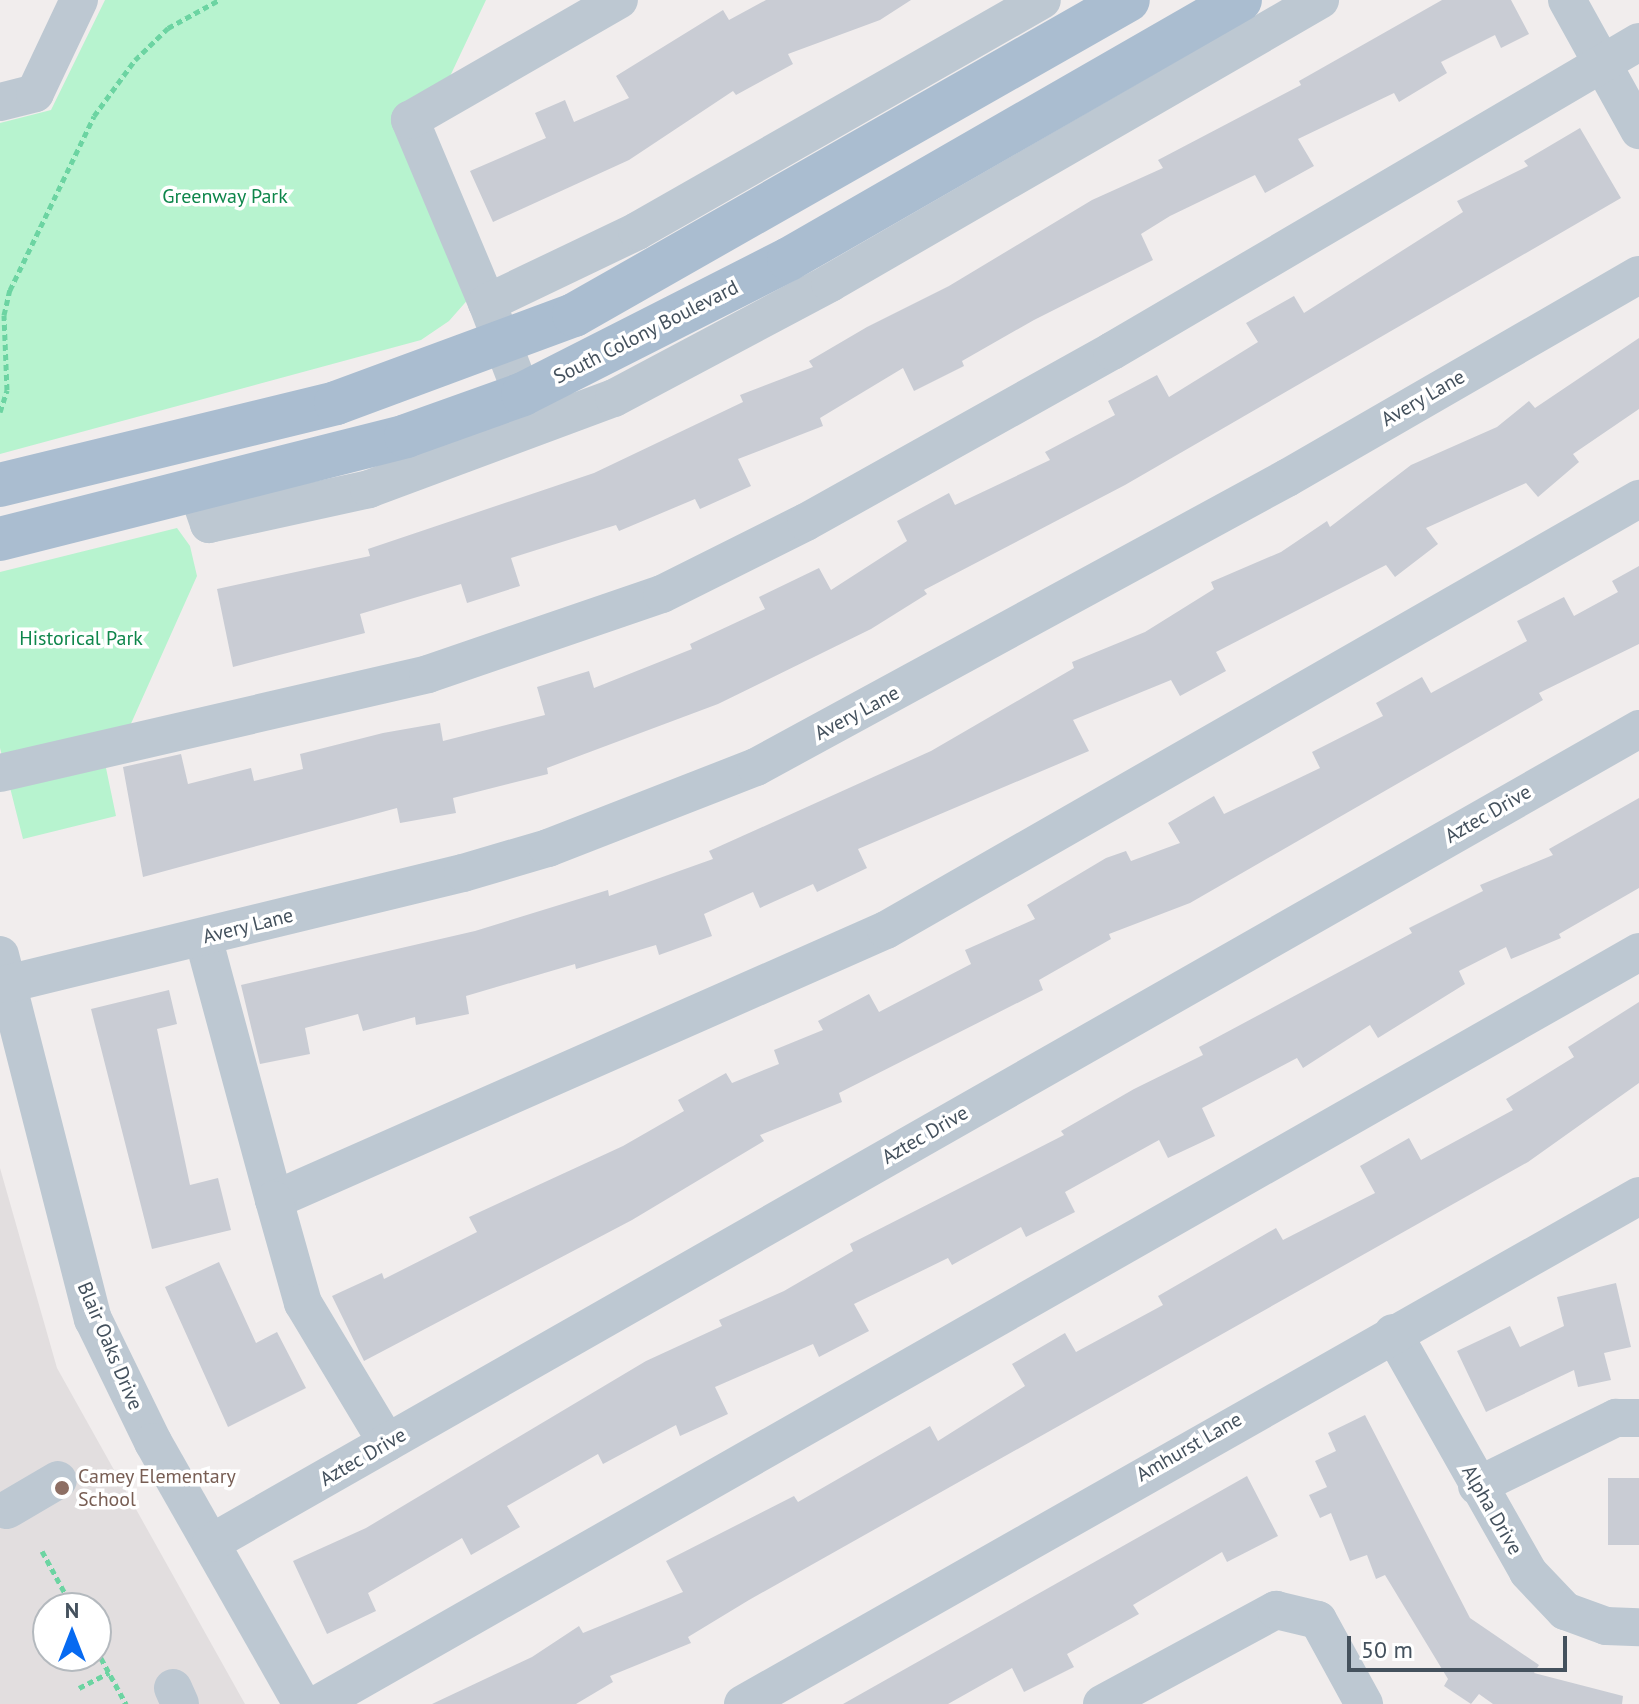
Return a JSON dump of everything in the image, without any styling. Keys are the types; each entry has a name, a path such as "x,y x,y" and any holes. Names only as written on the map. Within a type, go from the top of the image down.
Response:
{"main road":[{"path":"0,485 336,403 495,323 650,275 1128,0"},
{"name":"South Colony Boulevard","path":"0,539 198,492 406,436 530,412 1240,0"}],"street":[{"path":"0,102 35,93 79,0"},
{"path":"619,0 410,120 530,412 614,398 830,283 1320,0"},
{"path":"495,323 637,231 1042,0"},
{"path":"1567,0 1639,130"},
{"path":"0,773 413,678 662,594 806,522 1112,351 1639,42"},
{"name":"Avery Lane","path":"3,970 203,937 548,848 756,767 1287,478 1639,275"},
{"path":"274,1200 886,930 1639,499"},
{"name":"Aztec Drive","path":"211,1543 1639,729"},
{"path":"203,937 303,1303 387,1443"},
{"path":"318,1704 1639,952"},
{"name":"Blair Oaks Drive","path":"3,970 93,1319 211,1543 302,1704"},
{"name":"Amhurst Lane","path":"758,1700 1393,1333 1639,1196"},
{"name":"Alpha Drive","path":"1393,1333 1528,1572 1565,1611 1606,1626 1639,1627"},
{"path":"1477,1486 1616,1418 1639,1418"},
{"path":"7,1510 58,1480"},
{"path":"1102,1704 1276,1610 1318,1620 1364,1704"}],"path":[{"path":"0,412 7,390 4,315 19,274 78,149 135,60 168,28 219,0"},
{"path":"42,1551 64,1592"},
{"path":"79,1688 109,1673 126,1704"}],"shaded area":[{"name":"Camey Elementary School","path":"0,1168 57,1368 245,1704 0,1704"}],"green space":[{"name":"Greenway Park","path":"105,0 486,0 444,89 400,116 471,296 449,321 421,340 0,454 0,123 51,110"},
{"name":"Historical Park","path":"177,528 190,546 197,576 125,737 101,744 116,816 23,839 0,748 0,572"}],"building":[{"path":"766,0 911,0 880,20 788,54 793,64 736,95 733,91 629,160 493,222 470,171 546,138 535,113 565,100 574,122 629,98 616,76 723,10 729,20"},
{"path":"1442,0 1511,0 1529,34 1501,48 1495,35 1441,62 1447,73 1399,102 1394,93 1298,139 1314,166 1265,193 1255,175 1170,216 1141,234 1153,260 1034,320 962,361 964,366 914,391 903,368 820,418 823,426 738,459 751,486 700,509 695,499 619,531 616,525 511,558 520,586 467,603 461,584 360,614 365,633 233,667 217,589 370,556 368,549 594,473 743,402 740,395 813,367 809,361 867,327 949,286 1092,200 1163,168 1158,160 1301,85 1299,81"},
{"path":"1580,128 1621,198 1125,485 924,590 927,594 871,629 718,704 547,768 548,774 453,798 456,813 400,823 397,808 143,877 123,767 181,754 188,784 251,768 254,781 303,769 300,754 383,733 440,723 443,741 545,715 537,687 589,671 594,688 692,649 690,644 765,609 759,597 819,568 831,590 907,541 897,521 949,493 955,505 1050,460 1045,452 1115,415 1108,401 1157,375 1169,397 1258,342 1246,323 1294,296 1304,313 1463,212 1457,201 1528,166 1524,161"},
{"path":"1639,338 1639,409 1573,454 1579,462 1538,497 1526,483 1426,528 1438,544 1395,577 1386,565 1216,652 1226,671 1180,696 1171,680 1073,720 1089,751 858,849 867,868 817,892 813,884 760,908 753,892 704,914 712,936 659,955 656,945 576,969 575,964 466,996 469,1014 416,1025 415,1017 363,1031 358,1014 305,1028 310,1054 260,1064 241,985 475,931 608,890 609,896 713,859 709,851 931,751 1074,668 1072,662 1145,632 1214,589 1211,582 1281,552 1327,521 1330,527 1411,465 1497,427 1529,401 1535,408"},
{"path":"1639,566 1639,644 1539,693 1543,700 1190,903 1109,934 1111,939 1039,980 1043,990 839,1093 842,1102 760,1135 764,1141 632,1220 364,1361 332,1296 382,1273 384,1279 477,1232 469,1217 623,1146 684,1111 678,1100 726,1073 732,1083 779,1064 774,1050 823,1030 818,1021 869,994 879,1012 971,964 965,950 1035,919 1027,905 1106,858 1126,851 1131,861 1180,843 1168,823 1214,796 1224,814 1320,768 1312,752 1383,716 1376,703 1422,677 1431,693 1527,641 1517,621 1564,597 1574,616 1618,592 1612,581"},
{"path":"1639,798 1639,888 1559,934 1561,938 1511,959 1506,947 1459,971 1465,984 1378,1038 1370,1025 1303,1068 1297,1058 1202,1108 1215,1136 1168,1158 1159,1140 1065,1192 1075,1212 1026,1237 1021,1227 952,1265 948,1258 854,1304 869,1331 819,1357 813,1344 715,1387 728,1414 680,1436 676,1425 603,1464 598,1454 507,1506 520,1527 471,1555 462,1538 368,1593 376,1611 327,1634 293,1561 366,1528 646,1361 722,1326 719,1320 784,1291 853,1251 850,1244 1064,1135 1061,1131 1134,1089 1203,1055 1199,1047 1412,933 1409,928 1483,891 1480,885 1553,855 1549,849"},
{"path":"169,990 177,1024 157,1029 190,1185 218,1178 231,1230 152,1249 91,1009"},
{"path":"1639,1002 1639,1083 1528,1162 749,1600 688,1637 691,1643 610,1676 613,1682 576,1704 432,1704 532,1657 579,1626 583,1633 683,1592 666,1561 794,1496 798,1502 930,1426 938,1441 1025,1386 1012,1364 1065,1333 1076,1352 1163,1305 1158,1296 1276,1228 1283,1240 1375,1193 1360,1166 1409,1138 1421,1160 1513,1110 1506,1099 1574,1057 1568,1047"},
{"path":"219,1262 256,1343 277,1332 306,1388 228,1427 165,1287"},
{"path":"1616,1283 1631,1347 1604,1353 1611,1380 1578,1387 1574,1370 1486,1412 1457,1351 1510,1326 1520,1347 1564,1326 1557,1297"},
{"path":"1365,1415 1470,1618 1539,1665 1534,1673 1623,1696 1622,1704 1493,1704 1479,1694 1471,1704 1444,1686 1448,1679 1385,1575 1376,1579 1367,1555 1350,1561 1331,1513 1320,1518 1309,1495 1327,1487 1315,1461 1336,1451 1328,1433"},
{"path":"1247,1476 1278,1536 1227,1562 1222,1552 1133,1605 1139,1614 1067,1654 1074,1667 1024,1692 1012,1668 948,1704 843,1704"},
{"path":"1608,1478 1639,1478 1639,1545 1608,1545"}],"place":[{"name":"Camey Elementary School","path":"62,1488"}]}
